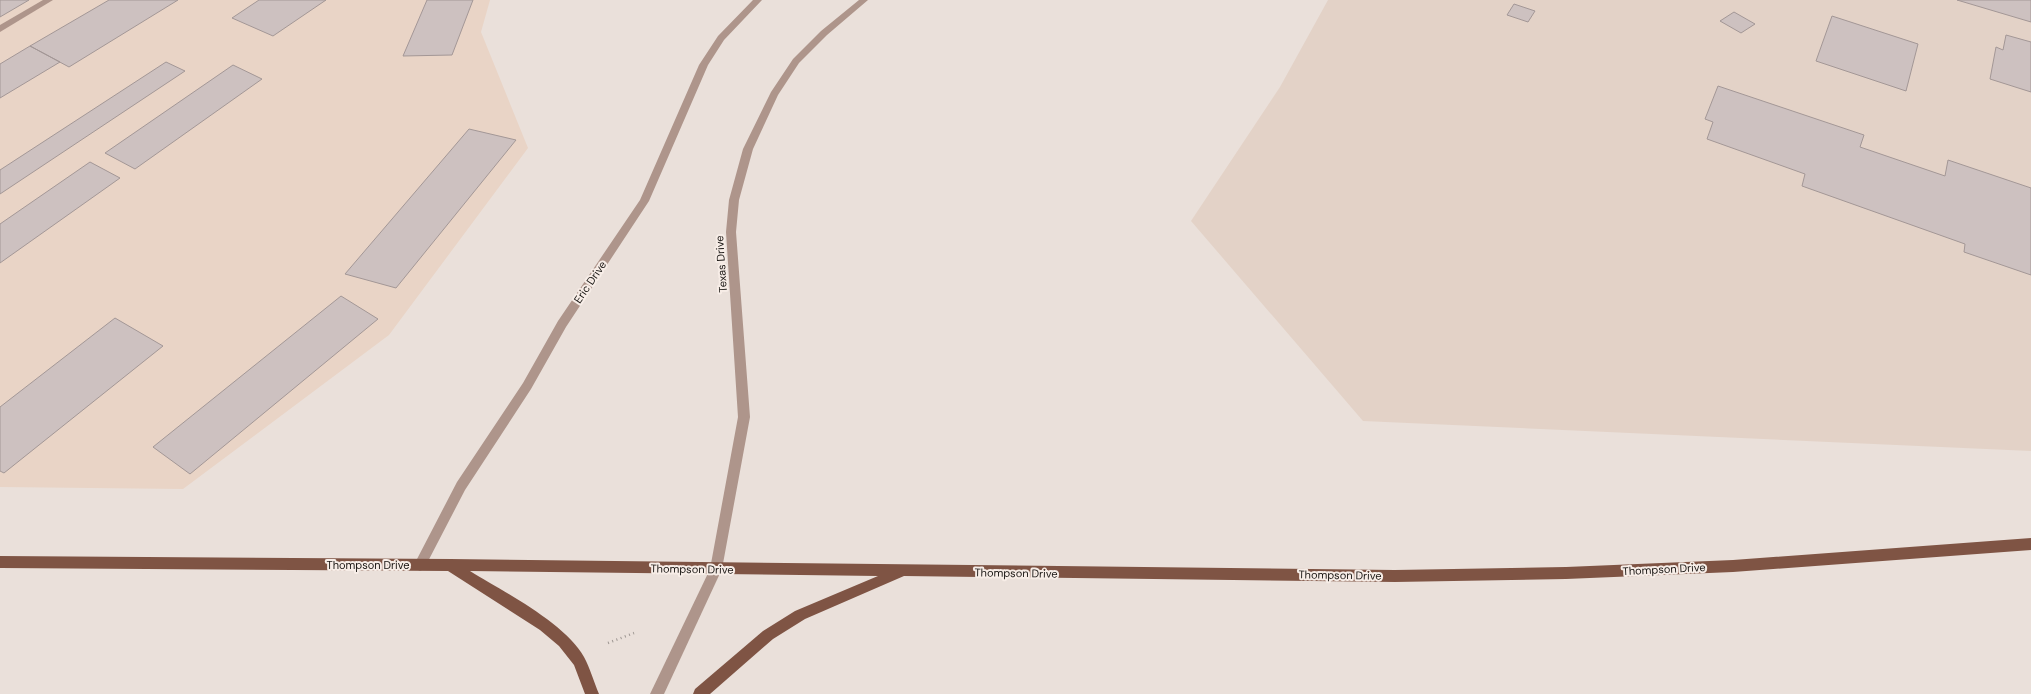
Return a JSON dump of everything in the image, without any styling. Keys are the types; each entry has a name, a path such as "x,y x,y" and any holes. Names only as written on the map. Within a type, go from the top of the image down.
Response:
{"main road":[{"name":"Thompson Drive","path":"0,562 449,565 903,572 1395,576 1558,573 1733,566 1874,557 2031,544"},
{"path":"449,565 545,626 564,642 579,661 592,694"},
{"path":"700,694 768,635 800,615 903,572"}],"street":[{"path":"0,29 49,0"},
{"name":"Eric Drive","path":"420,565 461,486 528,386 562,324 644,201 704,65 721,38 758,0"},
{"name":"Texas Drive","path":"658,694 716,569 744,418 731,232 734,200 748,149 774,94 796,61 824,33 864,0"}],"path":[{"path":"608,643 634,633"}],"shaded area":[{"path":"0,0 490,0 481,32 528,148 389,335 183,489 0,487"},
{"path":"1328,0 2031,0 2031,451 1363,421 1191,221 1280,87"}],"building":[{"path":"0,0 29,0 0,17"},
{"path":"109,0 178,0 69,67 30,46"},
{"path":"259,0 326,0 273,36 232,18"},
{"path":"427,0 473,0 452,55 403,56"},
{"path":"1957,0 2031,0 2031,22"},
{"path":"1514,4 1535,11 1528,22 1507,15"},
{"path":"1734,12 1755,24 1741,33 1720,21"},
{"path":"1832,16 1918,44 1906,91 1816,61"},
{"path":"2006,35 2031,42 2031,92 1990,79 1996,47 2003,50"},
{"path":"30,46 60,62 0,98 0,64"},
{"path":"166,62 185,71 0,194 0,170"},
{"path":"233,65 262,79 135,169 105,153"},
{"path":"1718,86 1864,135 1860,147 1945,176 1948,160 2031,188 2031,275 1964,252 1965,244 1802,186 1805,174 1707,139 1713,122 1705,119"},
{"path":"469,129 516,140 396,288 345,274"},
{"path":"90,162 120,178 0,263 0,224"},
{"path":"341,296 378,319 190,474 153,447"},
{"path":"115,318 163,346 4,473 0,471 0,407"}]}
